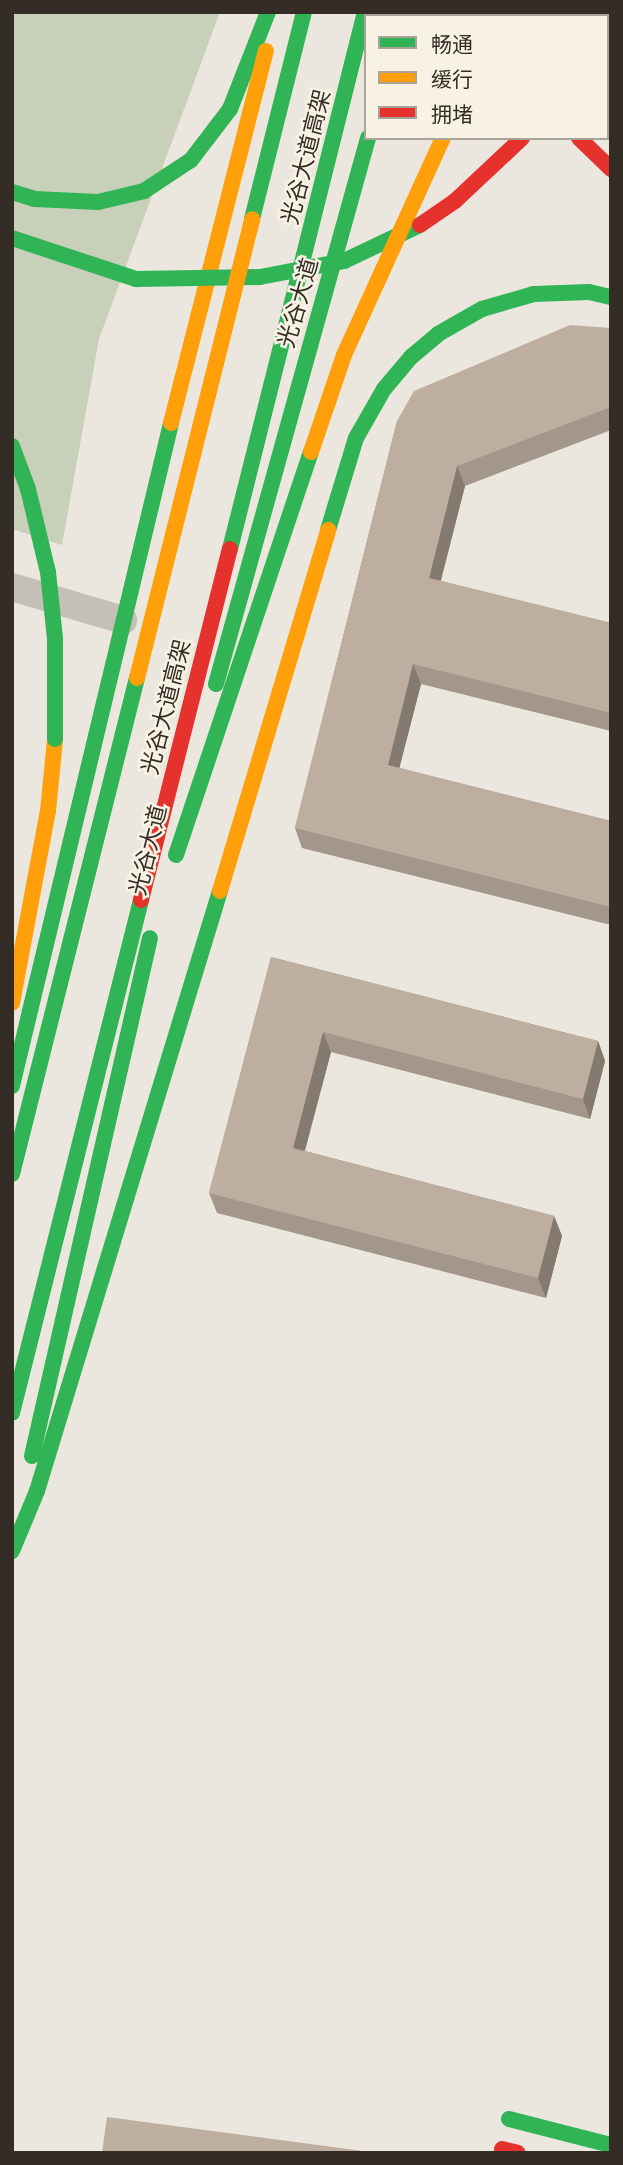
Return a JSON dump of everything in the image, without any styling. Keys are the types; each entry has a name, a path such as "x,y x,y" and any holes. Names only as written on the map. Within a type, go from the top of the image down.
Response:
{"main road":[{"path":"12,192 34,200 98,202 144,191 191,160 230,109 268,12"},
{"path":"12,1086 123,620 275,12"},
{"name":"光谷大道高架","path":"12,1174 304,12"},
{"name":"光谷大道高架","path":"12,1413 364,16"},
{"name":"光谷大道","path":"367,140 168,873 344,355 442,140"},
{"path":"12,238 136,279 260,277 332,264 371,251 410,232 455,201 502,160 520,140"},
{"path":"581,140 611,169"},
{"path":"12,1551 37,1491 116,1238 356,438 384,389 411,357 438,334 482,309 534,293 589,292 611,297"},
{"path":"12,446 28,489 48,572 55,639 55,739 48,811 12,1003"},
{"name":"光谷大道","path":"12,1540 155,920 86,1126"},
{"path":"509,2119 611,2145"}],"street":[{"path":"12,587 123,620"}],"lane":[{"path":"509,2119 510,2151"}],"green space":[{"path":"12,12 220,12 99,339 62,545 12,529"}],"building":[{"path":"570,325 611,328 611,407 457,466 429,578 611,623 611,713 413,664 388,765 611,821 611,907 295,828 397,421 414,391"},
{"path":"271,957 598,1041 583,1099 323,1032 293,1148 554,1216 538,1278 209,1193"},
{"path":"107,2117 363,2151 363,2153 102,2153"}],"traffic: fast":[{"path":"12,192 35,199 98,202 144,191 191,160 230,109 268,12"},
{"path":"252,219 304,12"},
{"path":"230,549 364,16"},
{"path":"216,684 367,140"},
{"path":"12,238 136,279 260,277 344,261 420,225"},
{"path":"328,530 356,438 384,389 411,357 438,334 482,309 534,294 589,292 611,297"},
{"path":"12,1086 171,423"},
{"path":"12,446 28,489 48,572 55,639 55,739"},
{"path":"176,855 311,452"},
{"path":"12,1174 137,678"},
{"path":"12,1551 37,1491 220,891"},
{"path":"12,1413 141,900"},
{"path":"32,1456 150,938"},
{"path":"509,2119 611,2145"}],"traffic: slow":[{"path":"171,423 266,51"},
{"path":"311,452 344,355 442,140"},
{"path":"137,678 252,219"},
{"path":"220,891 328,530"},
{"path":"12,1003 48,811 55,739"}],"traffic: jam":[{"path":"420,225 455,201 520,140"},
{"path":"581,140 611,169"},
{"path":"141,900 230,549"},
{"path":"502,2149 518,2153"}]}
